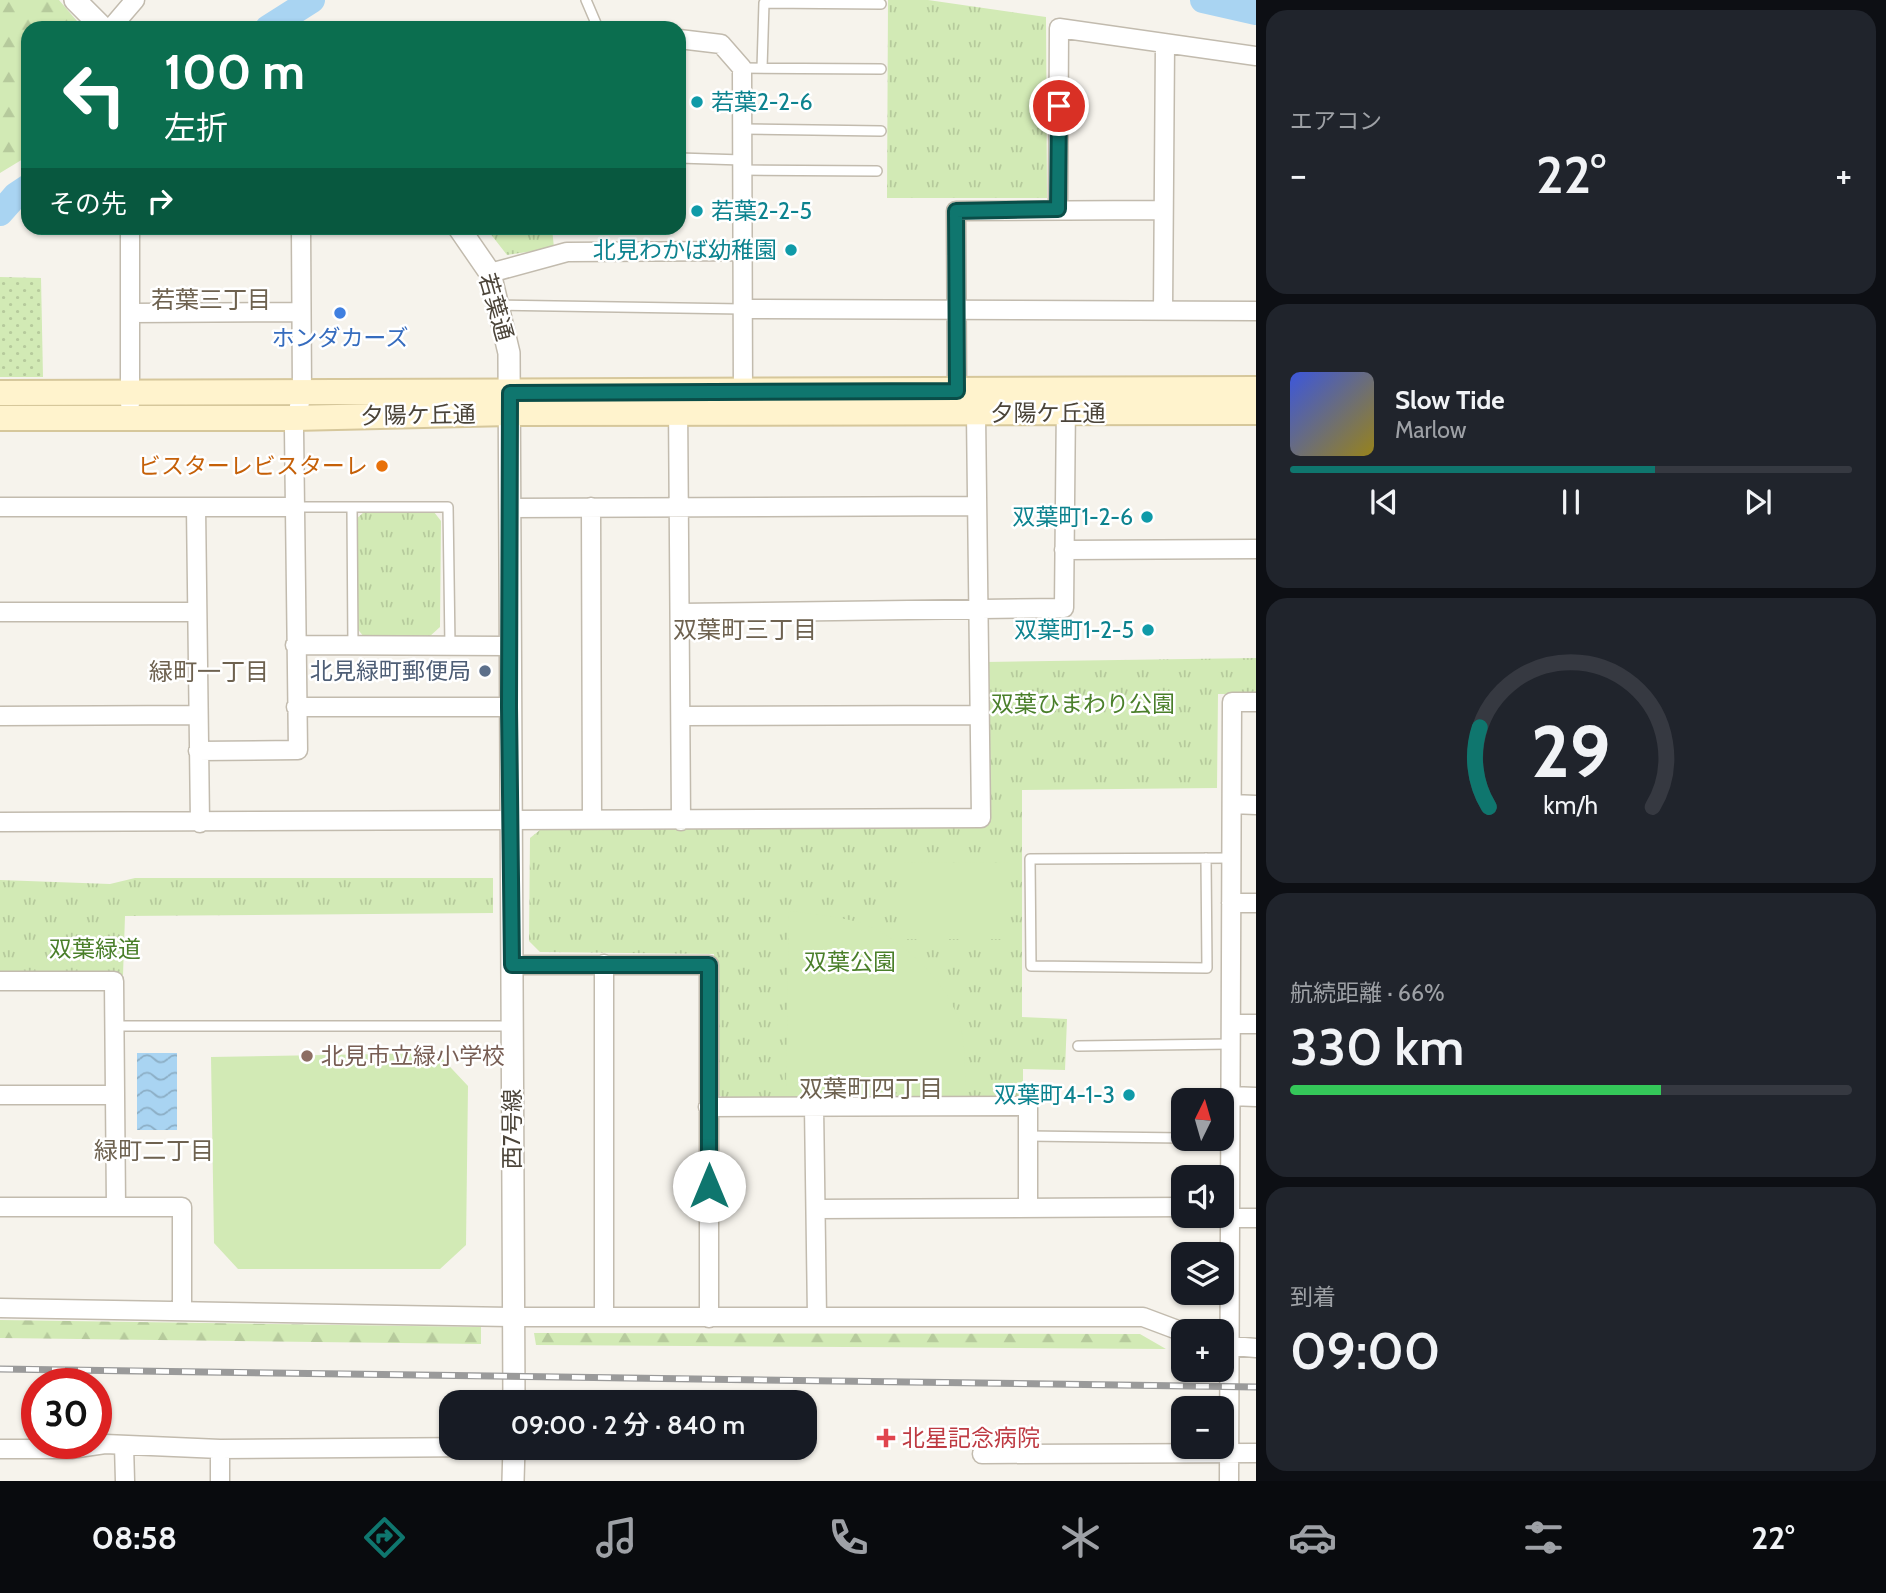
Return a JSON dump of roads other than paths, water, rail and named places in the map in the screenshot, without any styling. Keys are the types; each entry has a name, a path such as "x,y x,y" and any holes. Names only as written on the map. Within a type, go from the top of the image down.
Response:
{"main road":[{"name":"夕陽ケ丘通","path":"743,402 976,414 1066,402 1256,389"},
{"name":"夕陽ケ丘通","path":"0,393 302,393 510,403 743,402 957,391 1066,402 1256,412"},
{"name":"夕陽ケ丘通","path":"0,418 294,418 510,403"}],"street":[{"path":"75,0 96,21"},
{"path":"117,21 135,0"},
{"path":"1058,209 1059,28 1256,56"},
{"path":"686,40 721,44 742,68 743,402"},
{"path":"1163,311 1165,43"},
{"path":"0,822 981,818 977,715 976,414 957,391 956,211 1163,210"},
{"path":"130,235 131,418"},
{"path":"198,751 298,750 294,418 302,393 301,235"},
{"name":"若葉通","path":"464,235 490,273 499,305 509,353 510,403"},
{"path":"490,273 567,252 741,251"},
{"path":"742,309 1256,311"},
{"path":"131,313 300,312"},
{"path":"678,402 681,821"},
{"path":"680,612 1064,608 1066,402"},
{"name":"西7号線","path":"510,403 509,707 514,1390"},
{"path":"0,506 294,507"},
{"path":"510,508 976,506"},
{"path":"196,507 200,823"},
{"path":"591,508 592,821"},
{"path":"1064,550 1256,549"},
{"path":"0,612 196,612"},
{"path":"295,645 509,646"},
{"path":"1231,1088 1232,702 1256,702"},
{"path":"296,707 509,707"},
{"path":"0,716 198,715"},
{"path":"681,716 977,715"},
{"path":"1232,804 1256,804"},
{"path":"1231,903 1256,903"},
{"path":"604,964 604,1317"},
{"path":"512,965 709,965 709,1318"},
{"path":"0,981 114,981 116,1207"},
{"path":"1231,1024 1256,1024"},
{"path":"0,1095 114,1095"},
{"path":"1234,1096 1256,1097"},
{"path":"814,1106 817,1317"},
{"path":"708,1107 1028,1106 1028,1208"},
{"path":"0,1207 182,1207 181,1311"},
{"path":"816,1209 1171,1207"},
{"path":"1234,1212 1256,1217"},
{"path":"1226,1319 1228,1228"},
{"path":"0,1308 513,1317 1143,1317 1171,1328"},
{"path":"1234,1347 1256,1348"},
{"path":"0,1449 71,1449 124,1445 220,1449 439,1447"},
{"path":"124,1445 125,1481"},
{"path":"220,1449 220,1481"},
{"path":"982,1454 1171,1453"},
{"path":"1234,1453 1256,1453"},
{"path":"1229,1459 1229,1481"},
{"path":"513,1481 514,1460"}],"lane":[{"path":"586,0 595,21"},
{"path":"762,68 764,3 881,4"},
{"path":"742,68 881,69"},
{"path":"742,129 881,131"},
{"path":"686,159 742,165 877,171"},
{"path":"499,305 742,309"},
{"path":"294,507 448,507 450,646"},
{"path":"352,507 353,646"},
{"path":"1206,858 1207,968 1031,966 1030,859 1206,858 1232,858"},
{"path":"114,1026 512,1026"},
{"path":"1078,1046 1231,1044"},
{"path":"1028,1136 1171,1138"}],"water":[{"path":"137,1053 177,1053 177,1130 137,1130"}],"waterway":[{"path":"279,21 312,0"},
{"path":"1203,0 1256,12"},
{"path":"0,213 21,192"}],"railway":[{"path":"0,1369 1256,1387"}],"place":[{"name":"若葉2-2-6","path":"697,102"},
{"name":"若葉2-2-5","path":"697,211"},
{"name":"北見わかば幼稚園","path":"791,250"},
{"name":"ホンダカーズ","path":"340,313"},
{"name":"ビスターレビスターレ","path":"382,466"},
{"name":"双葉町1-2-6","path":"1147,517"},
{"name":"双葉町1-2-5","path":"1148,630"},
{"name":"北見緑町郵便局","path":"485,671"},
{"name":"北見市立緑小学校","path":"307,1056"},
{"name":"双葉町4-1-3","path":"1129,1095"},
{"name":"北星記念病院","path":"886,1438"}],"district":[{"name":"若葉三丁目","path":"211,299"},
{"name":"双葉町三丁目","path":"745,629"},
{"name":"緑町一丁目","path":"209,671"},
{"name":"双葉町四丁目","path":"871,1088"},
{"name":"緑町二丁目","path":"154,1150"}],"park label":[{"name":"双葉ひまわり公園","path":"1083,704"},
{"name":"双葉緑道","path":"95,949"},
{"name":"双葉公園","path":"850,962"}]}
